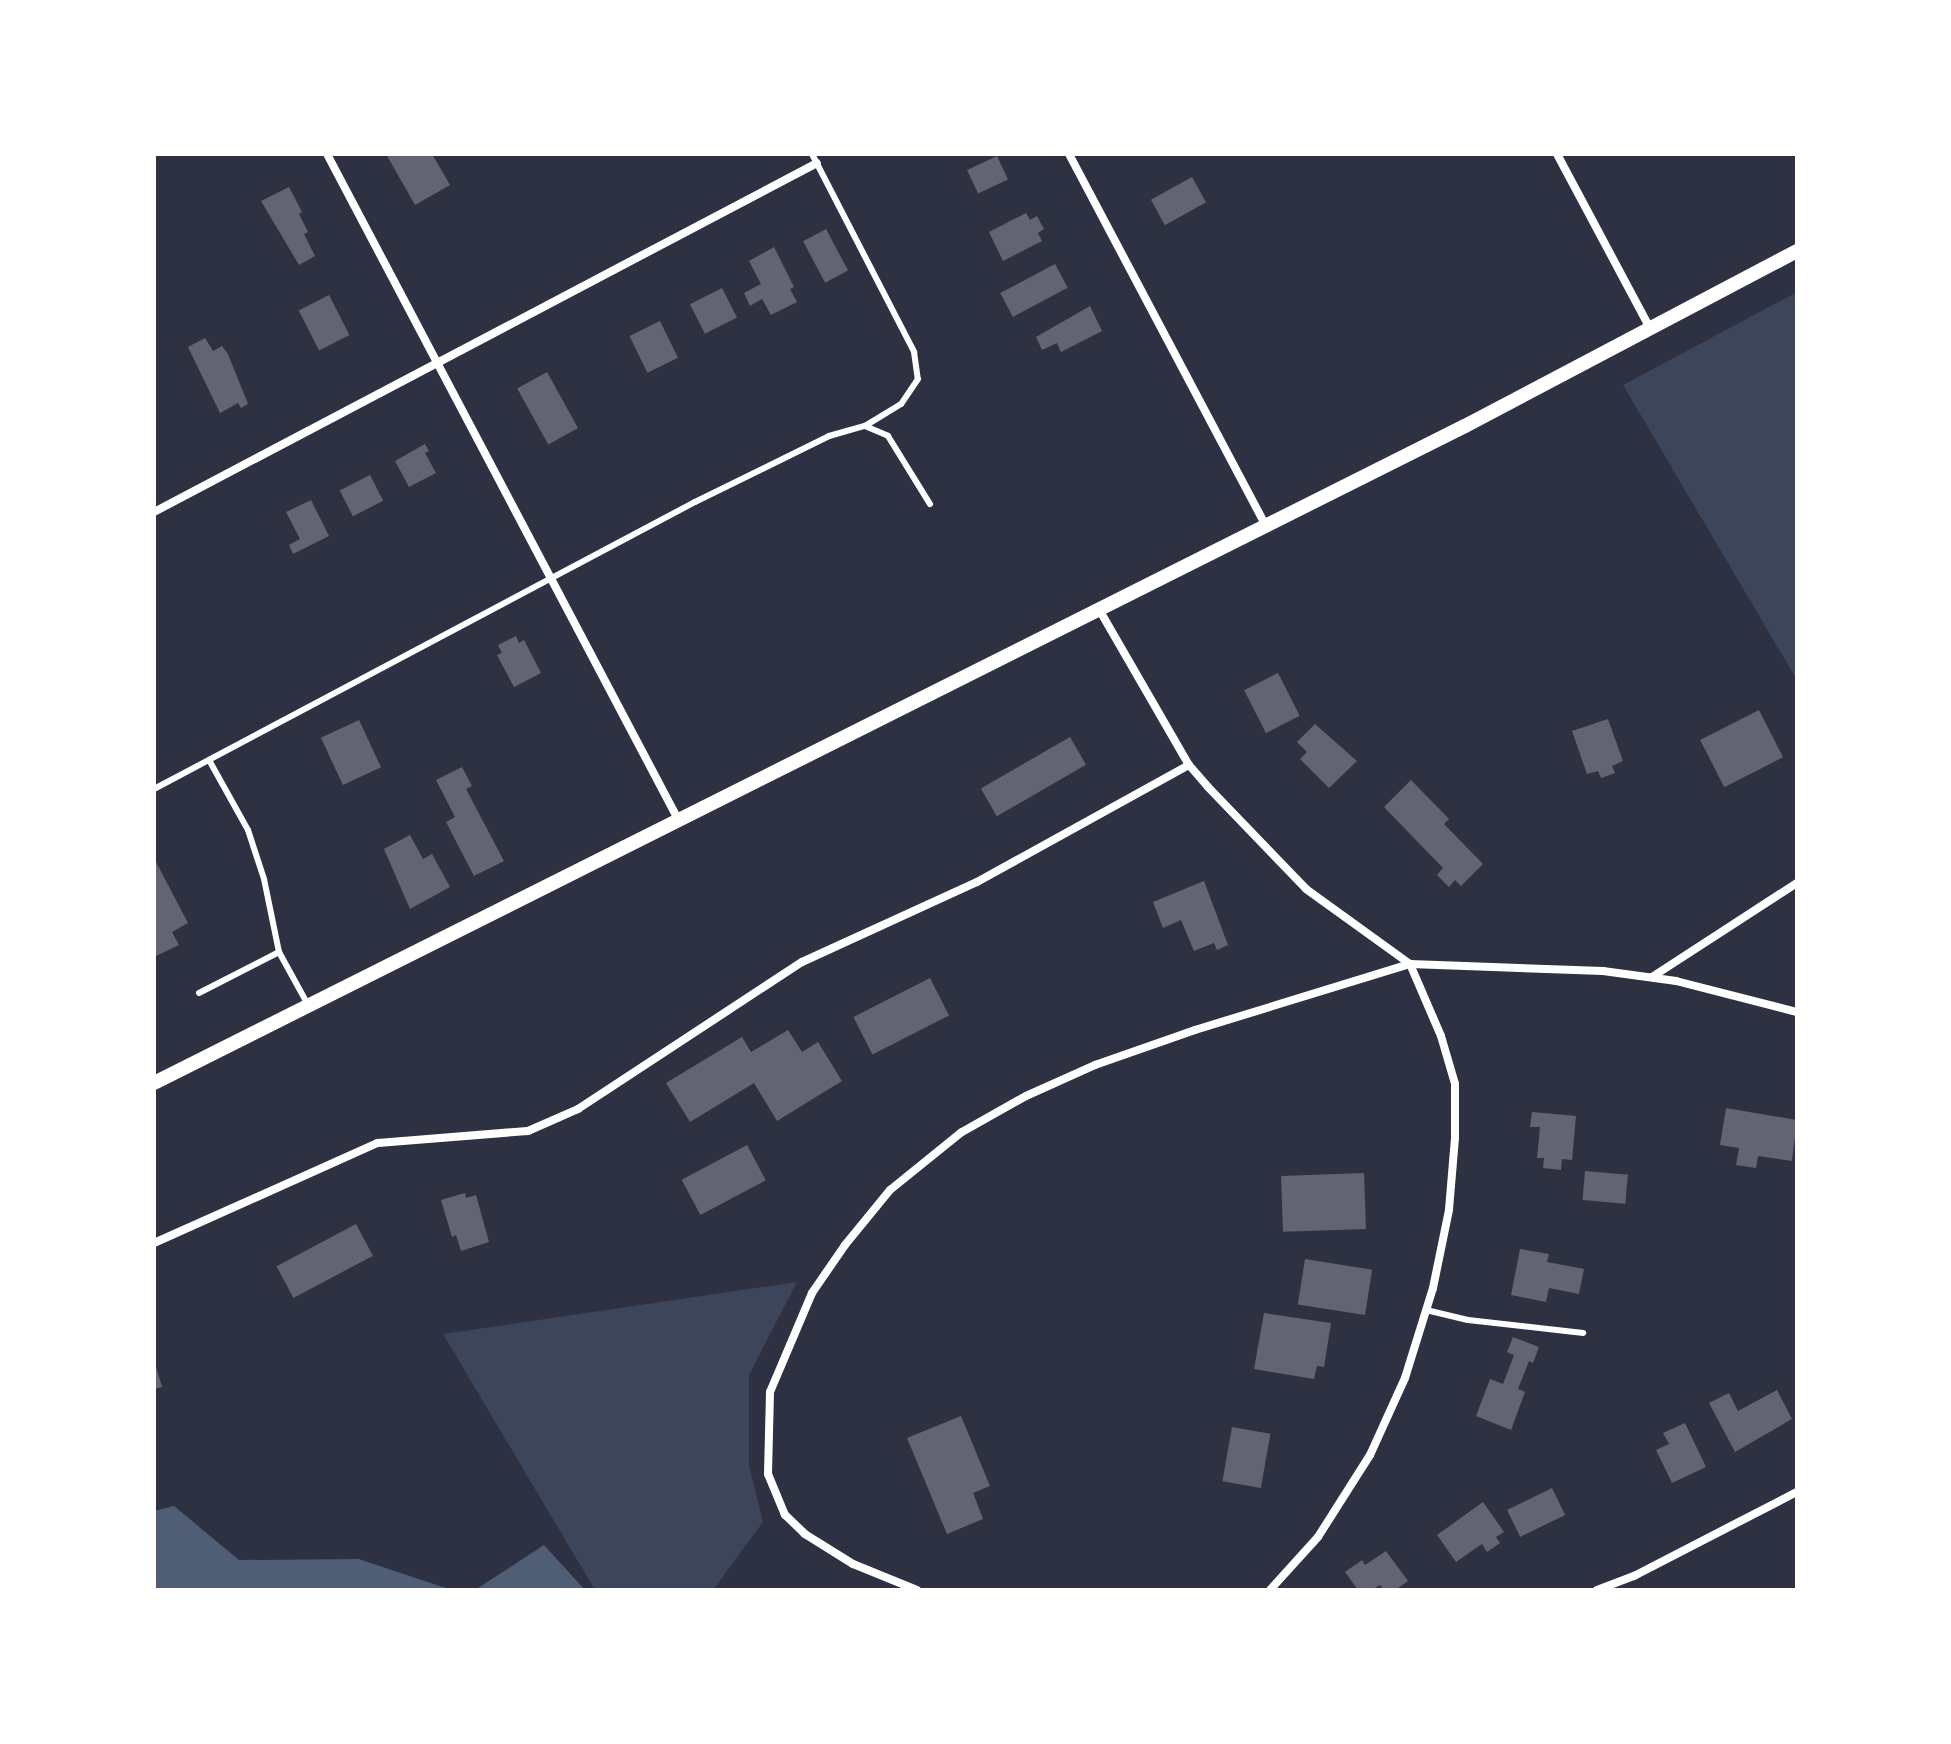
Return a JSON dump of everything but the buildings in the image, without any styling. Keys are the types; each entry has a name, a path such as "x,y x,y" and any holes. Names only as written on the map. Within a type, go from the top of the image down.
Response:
{"street":[{"path":"327,154 679,821"},
{"path":"1069,154 1266,526"},
{"path":"1557,154 1650,328"},
{"path":"154,512 815,158"},
{"path":"154,1083 1100,611 1797,251"},
{"path":"1100,611 1189,765 1306,889 1410,964 1441,1036 1455,1084 1455,1138 1449,1210 1426,1310 1405,1378 1370,1455 1318,1537 1270,1590"},
{"path":"154,1243 378,1143 528,1131 578,1109 802,962 899,921 977,882 1189,765"},
{"path":"1652,977 1797,883"},
{"path":"917,1590 853,1564 805,1534 785,1515 768,1474 770,1392 812,1293 845,1245 890,1190 962,1132 1026,1096 1095,1065 1195,1030 1410,964 1603,971 1652,977 1797,1012"},
{"path":"1597,1590 1634,1576 1797,1492"}],"lane":[{"path":"154,789 552,578 829,436 865,426 901,404 918,379 914,352 815,158"},
{"path":"865,426 888,436 930,504"},
{"path":"209,760 248,830 264,879 279,952 309,1006"},
{"path":"199,993 279,952"},
{"path":"1426,1310 1468,1320 1583,1333"}],"shaded area":[{"path":"1797,292 1797,680 1623,385"},
{"path":"797,1282 749,1375 749,1465 763,1522 713,1590 595,1590 443,1334"},
{"path":"174,1506 239,1560 359,1559 452,1590 154,1590 154,1511"},
{"path":"544,1545 585,1590 475,1590"}]}
